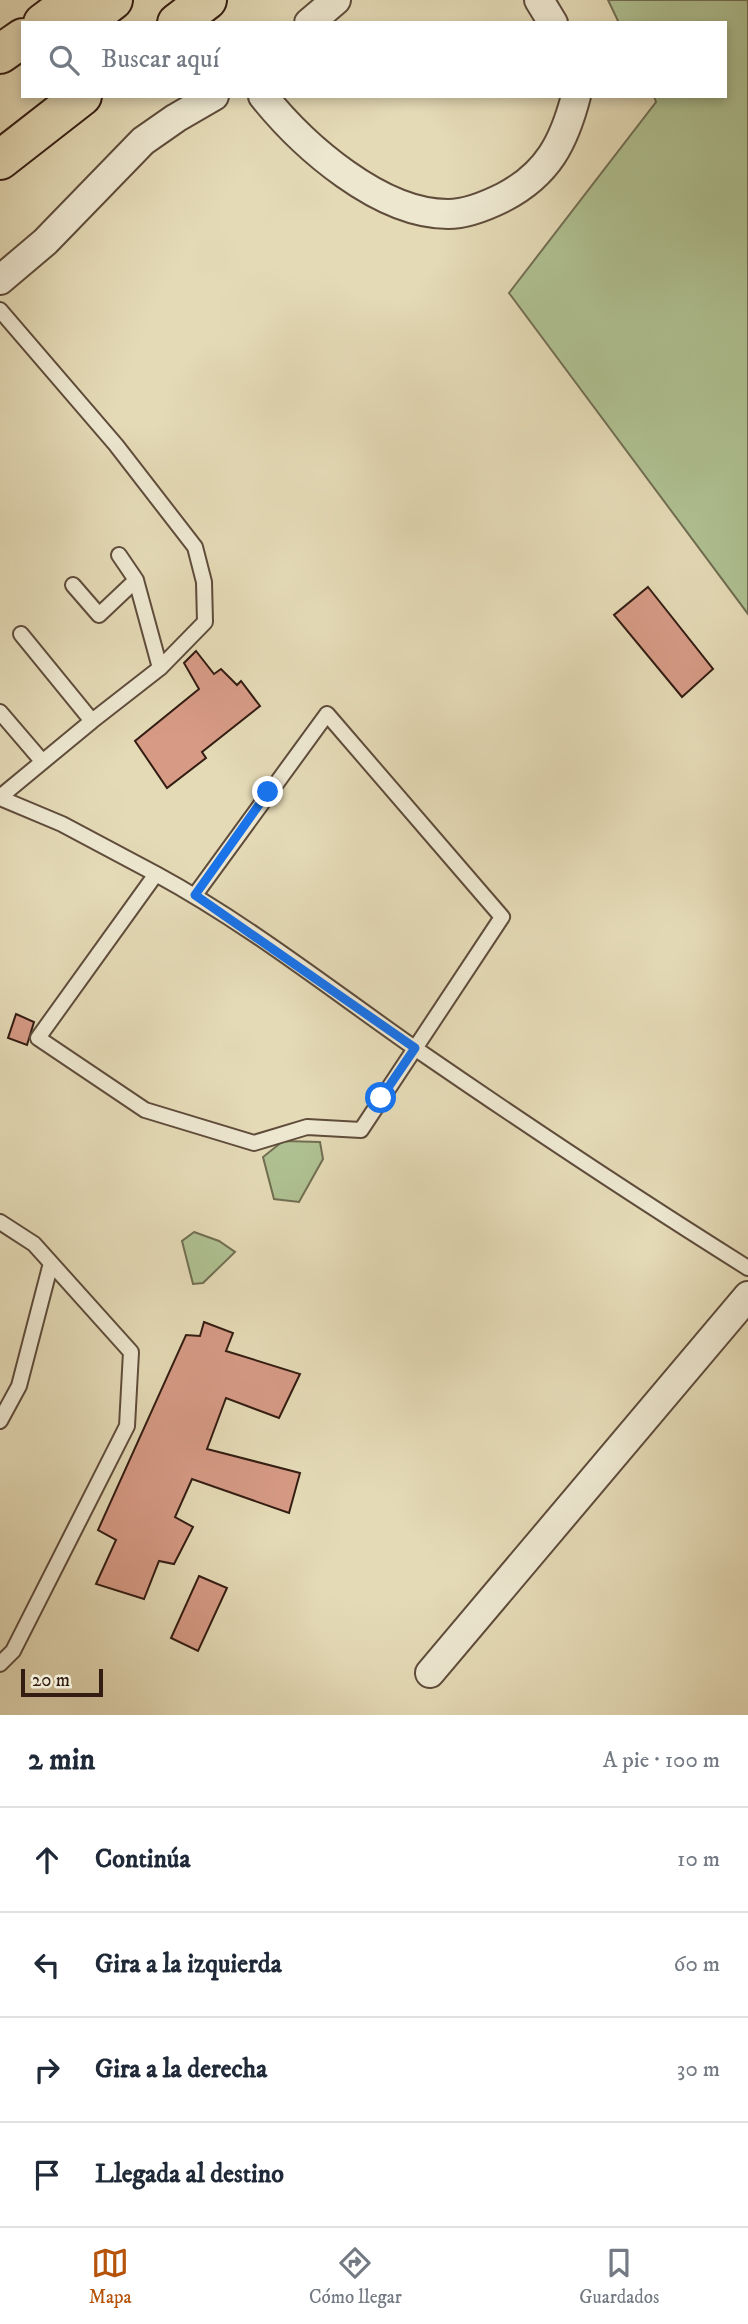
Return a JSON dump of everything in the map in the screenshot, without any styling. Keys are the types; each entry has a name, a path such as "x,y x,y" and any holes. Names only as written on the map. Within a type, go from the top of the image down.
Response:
{"highway":[{"path":"46,21 74,0"},
{"path":"86,21 113,0"},
{"path":"0,54 21,39"},
{"path":"0,83 21,67"},
{"path":"0,160 79,98"}],"street":[{"path":"311,21 336,0"},
{"path":"539,0 553,21"},
{"path":"0,280 45,242 143,141 211,98"},
{"path":"265,98 321,156 374,192 418,211 450,215 489,205 518,190 546,165 567,132 576,98"},
{"path":"429,1673 748,1296"}],"lane":[{"path":"0,310 116,445 195,547 204,582 205,622 160,668 0,797 62,824 195,895 638,1199 748,1268"},
{"path":"120,555 136,580 160,668"},
{"path":"73,585 99,615 136,580"},
{"path":"21,634 92,721"},
{"path":"0,712 42,761"},
{"path":"156,874 38,1038 145,1110 254,1143 307,1127 362,1130 502,917 327,714 195,895"},
{"path":"0,1222 34,1244 131,1352 127,1426 13,1651 0,1664"},
{"path":"0,1421 19,1386 51,1263"}],"green space":[{"path":"608,0 748,0 748,614 509,293 656,102 655,98 727,98 727,21 618,21"},
{"path":"283,1141 320,1142 323,1159 299,1202 274,1199 263,1157"},
{"path":"194,1232 219,1241 235,1252 203,1283 193,1284 182,1241"}],"building":[{"path":"648,587 713,669 682,697 614,615"},
{"path":"196,651 214,674 221,669 237,685 241,681 260,706 202,752 206,758 167,788 135,741 199,689 184,663"},
{"path":"16,1014 34,1022 27,1045 8,1038"},
{"path":"204,1322 233,1333 226,1351 300,1374 279,1418 226,1398 207,1449 300,1473 289,1513 192,1479 175,1517 193,1527 174,1564 159,1561 144,1599 96,1584 116,1540 98,1530 186,1335 200,1336"},
{"path":"199,1576 227,1588 198,1651 171,1638"}],"route":[{"path":"268,792 195,895 415,1048 381,1098"}]}
